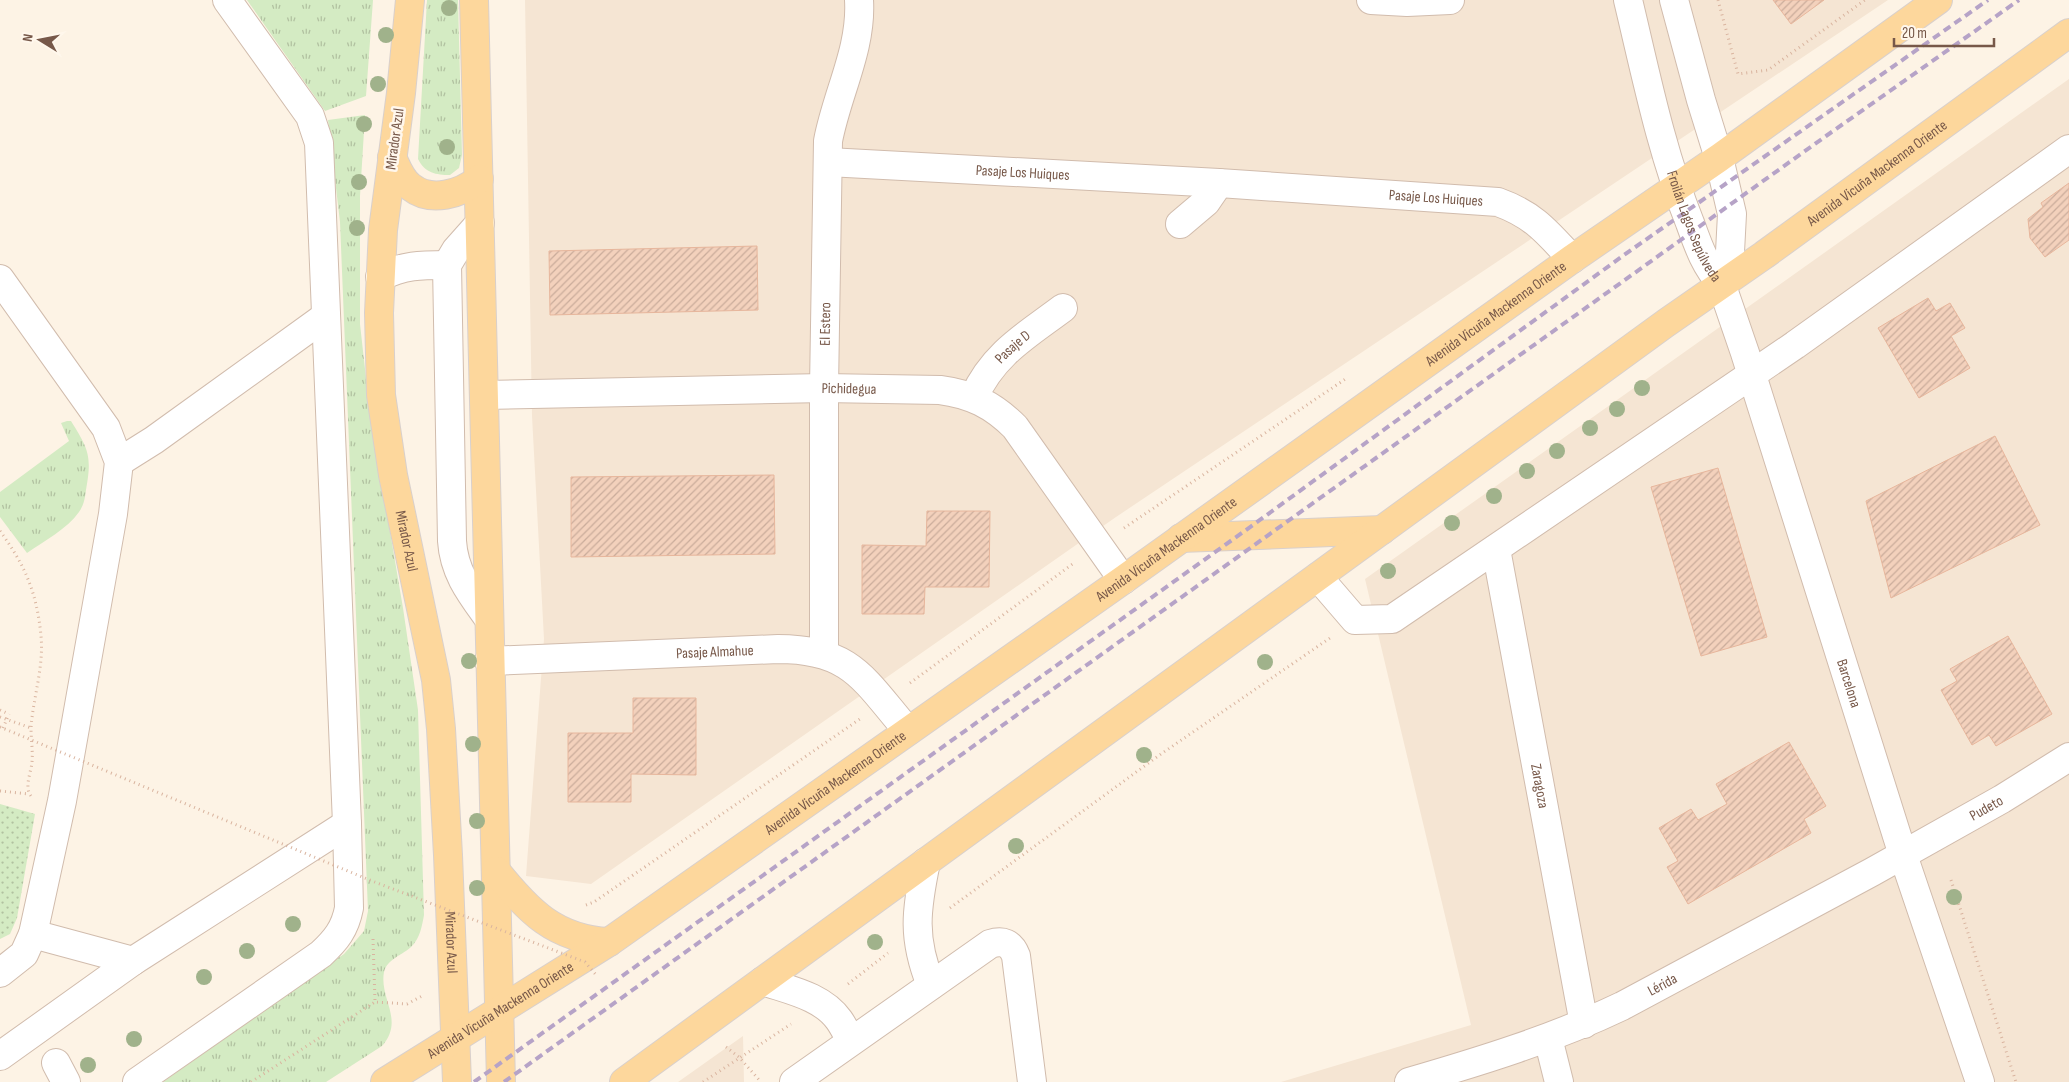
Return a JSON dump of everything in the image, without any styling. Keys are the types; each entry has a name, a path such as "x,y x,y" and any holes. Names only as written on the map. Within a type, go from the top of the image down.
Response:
{"main road":[{"name":"Mirador Azul","path":"410,0 401,93 383,230 379,347 382,404 393,475 436,680 441,729 448,854 457,1082"},
{"path":"474,0 501,1082"},
{"name":"Avenida Vicuña Mackenna Oriente","path":"385,1082 609,942 1123,580 1572,260 1676,189 1938,0"},
{"name":"Avenida Vicuña Mackenna Oriente","path":"624,1082 1721,283 1764,255 2069,32"},
{"path":"392,157 403,178 411,188 422,192 443,195 456,193 466,189 479,179"},
{"path":"1181,538 1382,530"},
{"path":"496,872 525,906 556,929 591,941 609,942"}],"street":[{"path":"137,1082 321,954 335,942 346,921 349,908 319,143 310,116 227,0"},
{"name":"El Estero","path":"824,653 824,388 828,162 832,121 856,42 859,24 859,0"},
{"path":"1371,0 1407,2 1450,0"},
{"name":"Froilán Lagos Sepúlveda","path":"1628,0 1676,189 1699,249 1706,263 1721,283"},
{"name":"Froilán Lagos Sepúlveda","path":"1674,0 1719,158 1732,214 1730,252 1721,283"},
{"path":"1318,577 1355,620 1392,619 1752,374 2069,148"},
{"name":"Pasaje Los Huiques","path":"828,162 1219,183 1498,202 1517,209 1535,220 1572,260"},
{"path":"1180,224 1206,202 1219,183"},
{"path":"480,223 456,250 447,265 453,554 460,577 488,619"},
{"path":"380,278 396,269 415,265 447,265"},
{"path":"0,279 106,428 119,462 113,514 62,802 33,934 24,954 0,973"},
{"name":"Barcelona","path":"1721,283 1752,374 1903,855 1980,1082"},
{"name":"Pasaje D","path":"974,397 981,380 1001,356 1064,308"},
{"path":"119,462 162,434 326,316"},
{"name":"Pichidegua","path":"484,395 824,388 957,392 974,397 1003,415 1015,427 1123,580"},
{"name":"Zaragoza","path":"1496,549 1584,1024"},
{"name":"Pasaje Almahue","path":"489,660 778,649 810,650 824,653 853,668 908,732"},
{"name":"Pudeto","path":"1903,855 2002,799 2069,757"},
{"path":"0,1056 133,961 347,824"},
{"name":"Lérida","path":"1409,1082 1478,1062 1584,1024 1622,1006 1903,855"},
{"path":"926,862 919,896 917,932 919,950 931,986"},
{"path":"33,934 133,961"},
{"path":"794,1082 990,944 999,941 1007,943 1013,948 1016,956 1032,1082"},
{"path":"762,981 805,995 822,1004 839,1019 851,1041"},
{"path":"1548,1038 1559,1082"}],"path":[{"path":"1718,0 1738,74 1768,70 1865,0"},
{"path":"497,954 527,936 541,919 594,902 883,703 1099,546 1351,376"},
{"path":"0,531 19,557 35,596 42,638 31,728 32,762 28,789 30,794"},
{"path":"0,710 9,714 2,728 372,881 586,962 596,976"},
{"path":"0,717 31,728"},
{"path":"0,791 30,794 62,802"},
{"path":"1951,880 2016,1082"},
{"path":"374,962 375,1002"},
{"path":"251,1082 375,1002 407,1004 452,981"},
{"path":"699,1028 739,1056 760,1082"}],"shaded area":[{"path":"525,0 1888,0 1116,517 591,884 526,876 544,639 532,416"},
{"path":"2069,79 2069,1082 1281,1082 1471,1025 1365,579"},
{"path":"743,1036 744,1082 678,1082"}],"green space":[{"path":"247,0 373,0 366,96 325,111"},
{"path":"427,0 458,0 462,155 459,168 450,175 431,172 418,159"},
{"path":"365,115 360,196 360,324 370,414 403,608 418,710 424,915 419,936 415,943 392,960 384,972 383,982 391,1018 388,1036 382,1046 326,1082 163,1082 344,954 364,931 368,911 340,222 328,120"},
{"path":"71,421 82,439 88,454 89,469 84,501 79,512 68,524 27,553 0,517 0,492 69,441 61,423"},
{"path":"0,804 35,814 17,918 10,934 0,939"}],"building":[{"path":"1773,0 1824,0 1791,24"},
{"path":"2069,183 2069,240 2045,257 2030,238 2028,219 2043,207 2041,203"},
{"path":"757,246 758,310 550,315 549,251"},
{"path":"1928,298 1936,311 1950,303 1965,328 1951,336 1970,368 1919,398 1878,328"},
{"path":"1995,436 2040,525 1891,598 1866,501"},
{"path":"1718,468 1767,637 1701,656 1651,487"},
{"path":"774,475 775,554 571,557 571,477"},
{"path":"927,511 990,511 989,587 925,587 924,614 862,614 862,545 926,546"},
{"path":"2008,636 2052,714 1996,746 1989,735 1972,745 1941,690 1957,681 1950,669"},
{"path":"633,698 696,698 696,775 631,774 631,802 568,802 568,733 633,733"},
{"path":"1789,742 1826,806 1804,819 1811,833 1688,904 1667,867 1678,861 1659,828 1691,809 1698,820 1727,804 1716,784"}],"railway":[{"path":"474,1082 1253,525 1624,255 1988,0"},
{"path":"504,1082 2019,0"}]}
